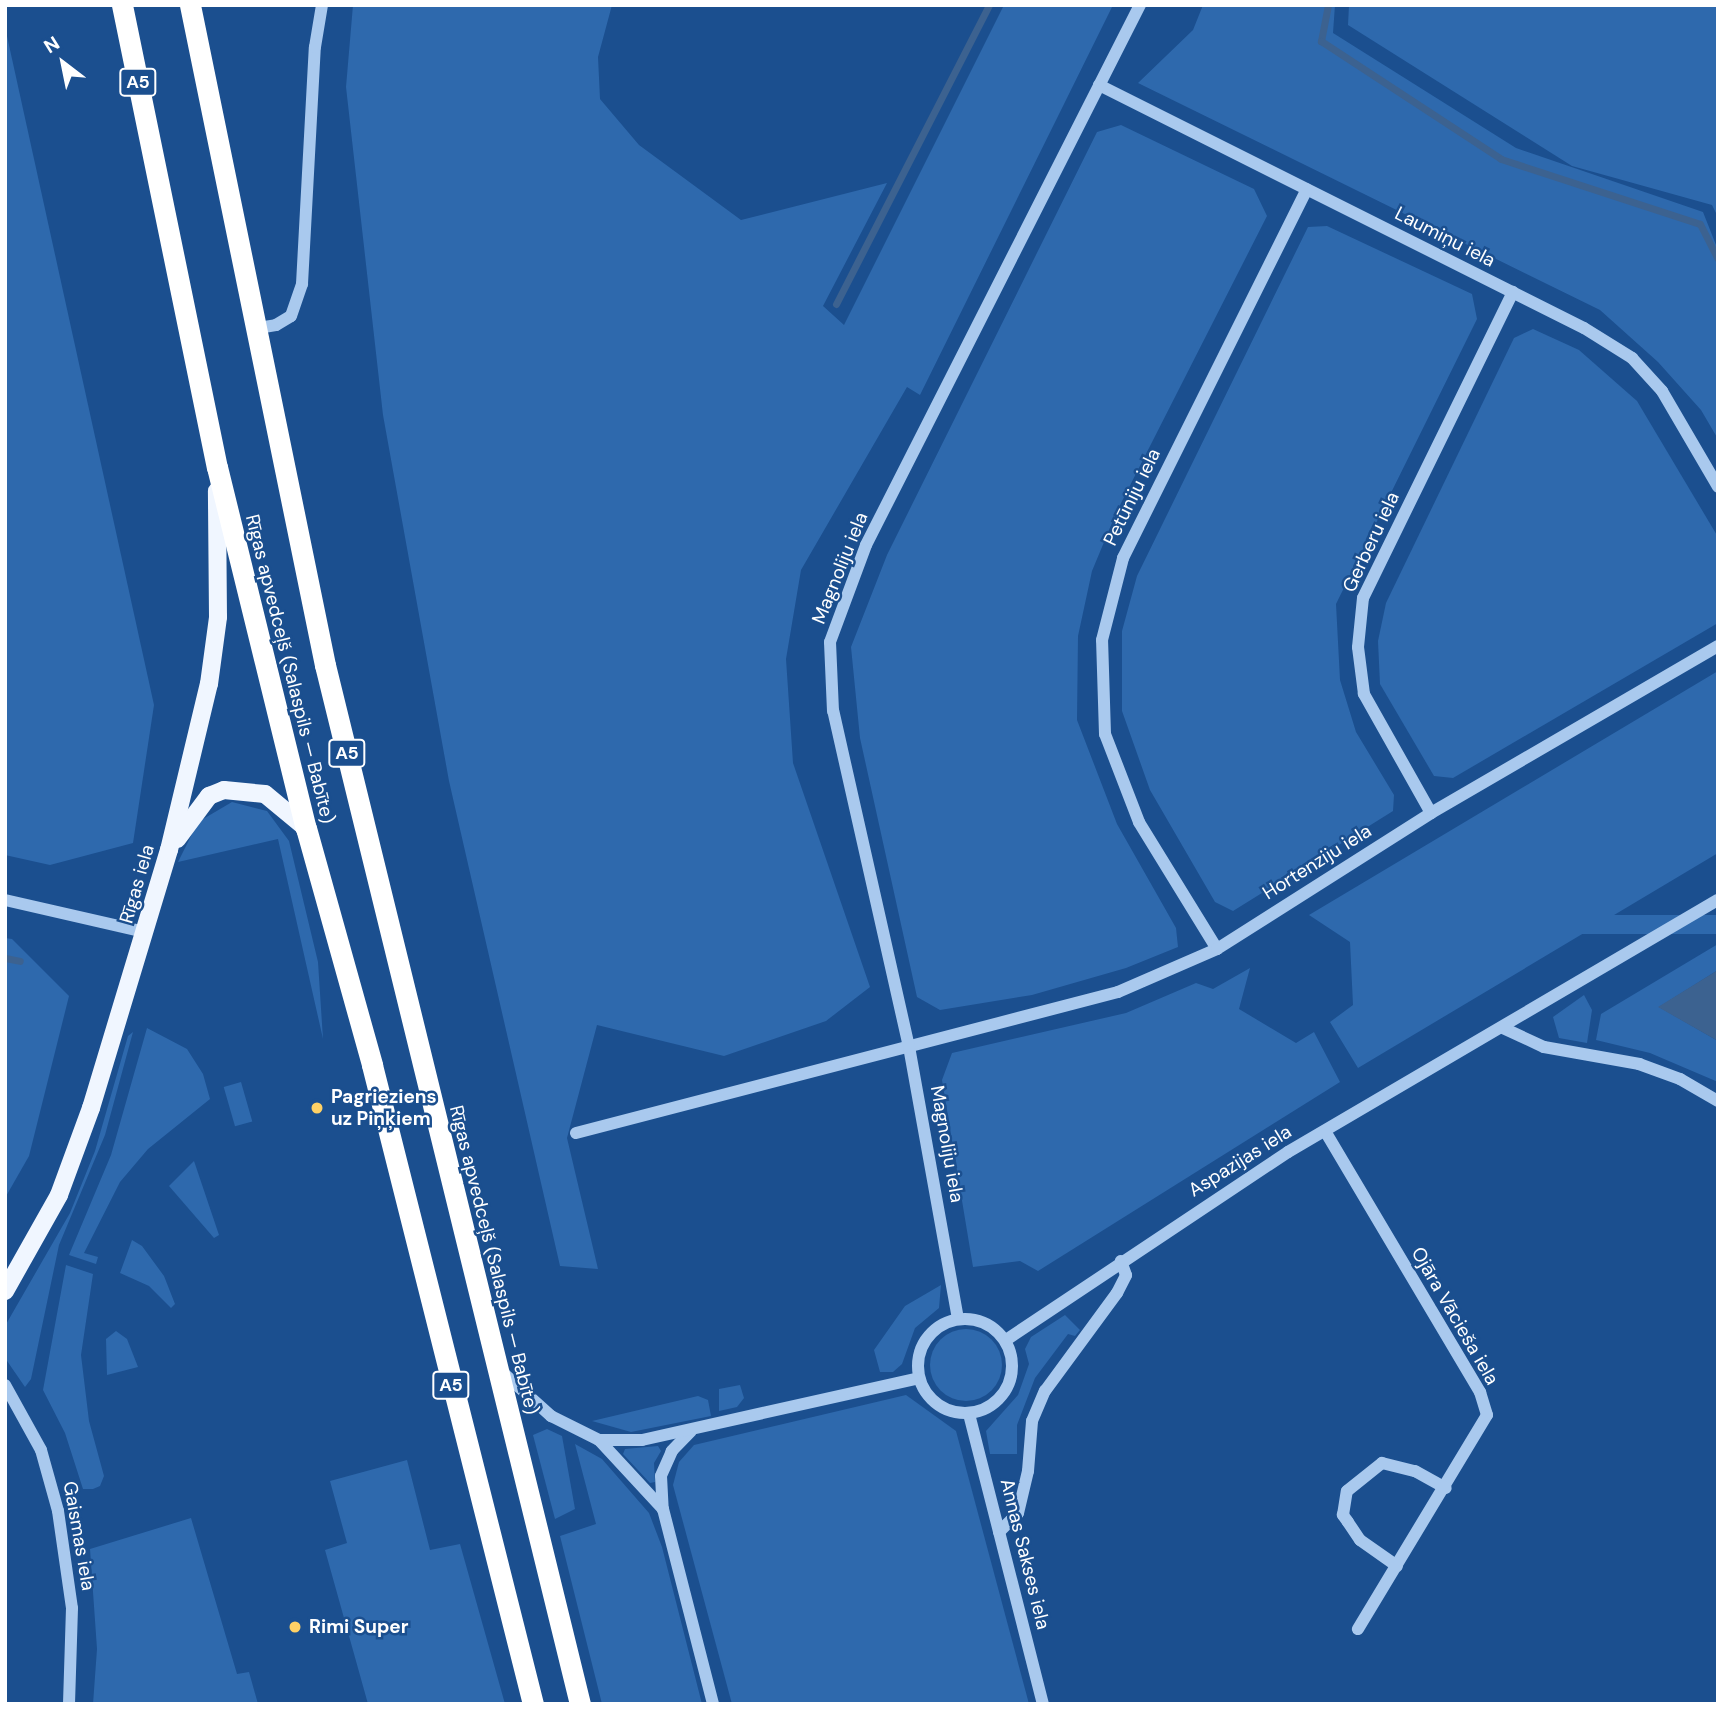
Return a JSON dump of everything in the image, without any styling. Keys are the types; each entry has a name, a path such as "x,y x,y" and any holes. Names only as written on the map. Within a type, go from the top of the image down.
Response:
{"highway":[{"name":"Rīgas apvedceļš (Salaspils — Babīte)","path":"122,5 217,467 306,828 372,1065 533,1704"},
{"name":"Rīgas apvedceļš (Salaspils — Babīte)","path":"190,5 325,665 580,1704"}],"main road":[{"name":"Rīgas iela","path":"5,1291 59,1195 91,1108 169,850 209,684 218,617 217,467"},
{"path":"169,850 197,809 209,796 224,790 265,794 306,828"}],"street":[{"path":"258,328 276,325 291,316 302,284 315,47 322,5"},
{"name":"Magnoliju iela","path":"957,1319 909,1046 833,711 830,642 866,545 1140,5"},
{"name":"Laumiņu iela","path":"1100,85 1513,292 1632,358 1662,391 1718,486"},
{"name":"Petūniju iela","path":"1217,949 1139,822 1105,734 1102,640 1123,558 1307,189"},
{"name":"Gerberu iela","path":"1431,814 1364,694 1358,648 1363,598 1513,292"},
{"name":"Hortenziju iela","path":"576,1133 1118,992 1217,949 1431,814 1718,646"},
{"path":"5,900 145,932"},
{"name":"Aspazijas iela","path":"1006,1340 1121,1261 1325,1131 1718,900"},
{"path":"1503,1028 1544,1046 1640,1064 1680,1079 1718,1101"},
{"name":"Ojāra Vācieša iela","path":"1325,1131 1480,1392 1486,1415 1446,1488 1358,1629"},
{"path":"999,1532 1018,1513 1028,1471 1032,1421 1045,1391 1117,1293 1126,1275 1121,1261"},
{"path":"957,1319 976,1319 993,1327 1006,1340 1013,1359 1007,1387 988,1408 970,1414 937,1405 919,1378 918,1358 925,1339 939,1326 957,1319"},
{"path":"497,1366 551,1416 599,1440 663,1510"},
{"path":"599,1440 642,1440 919,1378"},
{"name":"Gaismas iela","path":"5,1385 41,1450 60,1523 72,1608 69,1704"},
{"name":"Annas Sakses iela","path":"970,1414 1043,1704"},
{"path":"691,1430 671,1451 661,1476 663,1510 713,1704"},
{"path":"1397,1566 1360,1540 1343,1515 1347,1491 1382,1463 1415,1471 1446,1488"}],"shaded area":[{"path":"353,5 612,5 598,57 600,99 639,145 741,220 887,183 823,306 844,325 1004,5 1113,5 920,395 907,387 801,570 786,659 793,763 870,987 826,1021 724,1056 597,1025 567,1138 598,1269 560,1266 449,781 383,415 346,87"},
{"path":"1203,5 1335,5 1333,33 1516,148 1703,212 1718,250 1718,439 1701,410 1658,362 1600,310 1138,83 1193,30"},
{"path":"1349,5 1718,5 1718,217 1712,205 1572,166 1348,25"},
{"path":"5,27 154,705 133,843 50,865 5,855"},
{"path":"1121,125 1254,189 1267,216 1117,511 1092,571 1078,636 1077,720 1117,824 1176,928 1178,947 1126,968 1032,995 940,1010 917,997 860,738 851,647 887,555 1097,132"},
{"path":"1327,226 1472,294 1477,319 1336,604 1340,680 1356,732 1394,795 1393,811 1233,911 1215,902 1150,790 1122,711 1122,631 1137,576 1308,227"},
{"path":"1533,329 1579,350 1637,401 1718,537 1718,623 1453,778 1434,776 1380,684 1378,641 1386,603 1514,338"},
{"path":"1718,671 1718,853 1358,1068 1330,1022 1353,1005 1350,942 1309,915"},
{"path":"232,802 267,811 289,841 318,962 323,1039 278,839 178,862 198,822"},
{"path":"1571,915 1718,915 1718,934 1571,934"},
{"path":"5,938 12,939 69,996 29,1156 5,1198"},
{"path":"1718,944 1718,970 1659,1007 1718,1041 1718,1082 1650,1053 1596,1040 1601,1014"},
{"path":"1250,968 1239,1009 1296,1043 1314,1032 1340,1082 1038,1271 1020,1261 973,1267 942,1080 952,1053 1126,1013 1196,983 1213,989"},
{"path":"1718,970 1718,1041 1658,1007"},
{"path":"1584,995 1592,1010 1587,1043 1559,1038 1553,1017"},
{"path":"147,1028 187,1049 203,1074 210,1099 148,1149 120,1182 84,1253 98,1257 96,1264 69,1255 111,1155"},
{"path":"133,1032 105,1135 59,1245 31,1379 25,1387 5,1358 5,1326 70,1213 95,1151 128,1036"},
{"path":"241,1082 252,1121 235,1126 224,1087"},
{"path":"194,1161 219,1235 214,1238 169,1186"},
{"path":"132,1240 142,1246 164,1276 175,1304 171,1308 149,1286 120,1273"},
{"path":"66,1265 93,1274 81,1355 89,1421 104,1476 100,1486 93,1489 83,1489 65,1433 43,1390"},
{"path":"941,1285 939,1308 915,1328 902,1364 893,1372 880,1372 874,1350 905,1306"},
{"path":"1065,1315 1080,1330 1075,1336 1068,1334 1035,1378 1017,1425 1017,1454 990,1454 986,1431 1018,1395 1029,1364 1025,1349 1031,1337"},
{"path":"966,1329 986,1335 996,1345 1002,1365 996,1385 986,1395 966,1401 946,1395 936,1385 930,1365 936,1345 946,1335"},
{"path":"116,1331 127,1339 138,1367 107,1375 106,1339"},
{"path":"740,1385 744,1398 737,1407 719,1411 719,1389"},
{"path":"906,1395 956,1431 1029,1704 732,1704 673,1485 679,1462 694,1445"},
{"path":"698,1396 708,1400 711,1416 631,1432 592,1421"},
{"path":"547,1429 562,1436 575,1509 555,1519 533,1435"},
{"path":"575,1444 602,1459 649,1513 662,1547 702,1704 602,1704 560,1536 596,1524"},
{"path":"658,1446 661,1451 654,1463 655,1482 650,1483 623,1454 625,1449"},
{"path":"407,1460 430,1550 460,1544 505,1704 368,1704 325,1550 347,1543 330,1481"},
{"path":"191,1518 237,1674 249,1672 258,1704 93,1704 97,1649 90,1549"}],"waterway":[{"path":"836,304 989,5"},
{"path":"1328,5 1321,41 1501,159 1700,224 1718,259"},
{"path":"5,958 20,961"}],"place":[{"name":"Pagrieziens uz Piņķiem","path":"317,1108"},
{"name":"Rimi Super","path":"295,1627"}]}
